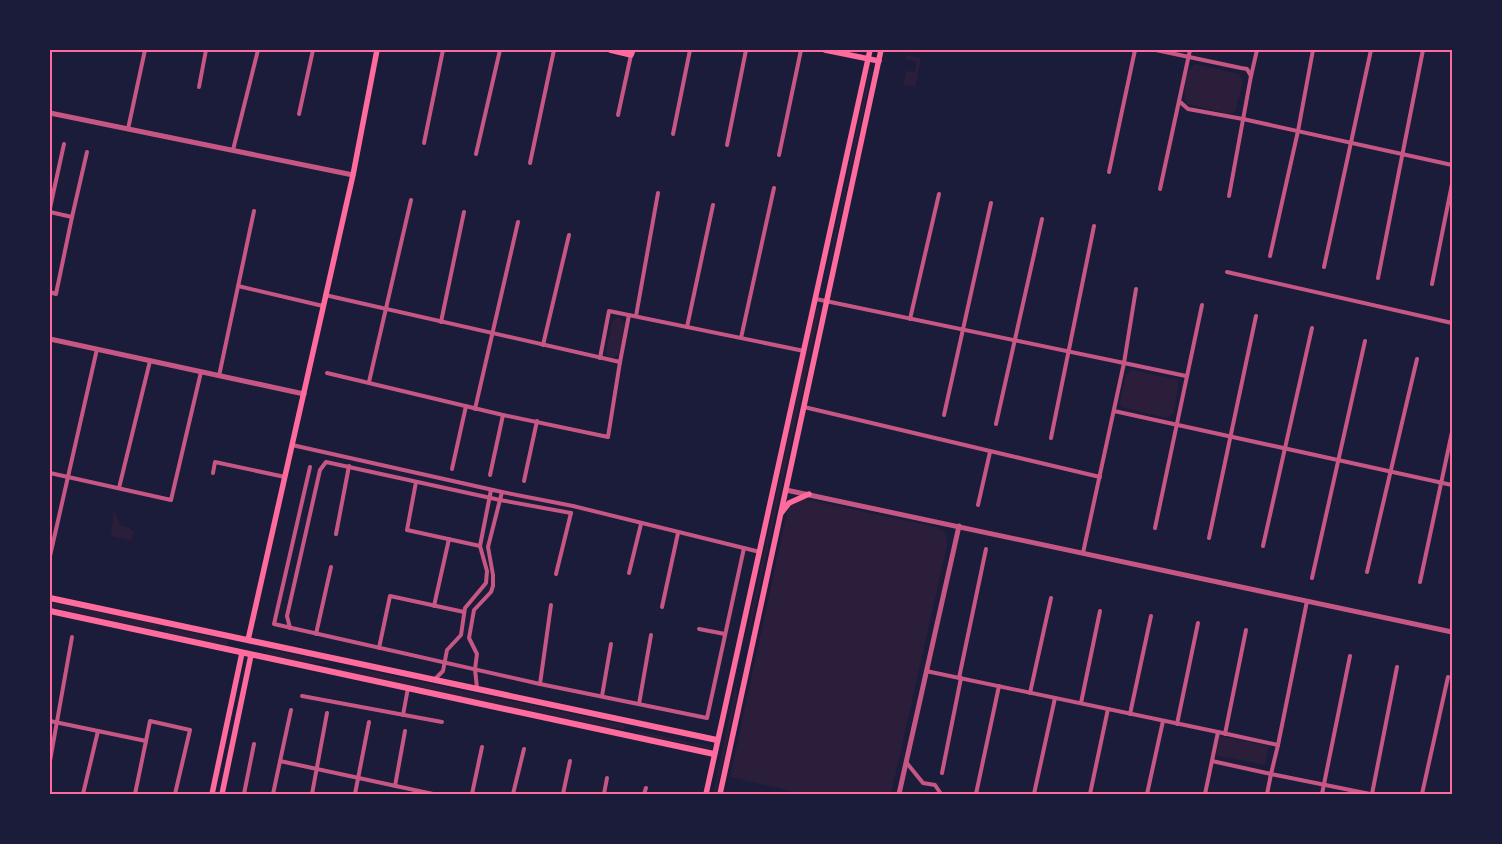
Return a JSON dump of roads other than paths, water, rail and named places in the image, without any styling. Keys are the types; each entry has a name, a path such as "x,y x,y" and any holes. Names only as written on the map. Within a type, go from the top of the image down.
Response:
{"main road":[{"path":"248,640 353,175 378,50"},
{"path":"610,50 632,52"},
{"path":"825,50 845,52 879,61"},
{"path":"706,794 870,50"},
{"path":"720,794 881,50"},
{"path":"780,516 789,503 809,494"},
{"path":"50,598 717,740"},
{"path":"50,611 714,754"},
{"path":"165,636 162,631 167,623"},
{"path":"212,794 242,653"},
{"path":"222,794 251,655"},
{"path":"333,672 336,658"},
{"path":"736,659 748,661"},
{"path":"240,664 249,666"},
{"path":"629,735 632,722"}],"street":[{"path":"128,129 145,50"},
{"path":"199,87 206,50"},
{"path":"233,150 258,50"},
{"path":"300,114 313,50"},
{"path":"424,143 443,50"},
{"path":"476,154 500,50"},
{"path":"530,163 554,50"},
{"path":"673,134 690,50"},
{"path":"727,145 746,50"},
{"path":"779,155 801,50"},
{"path":"1108,172 1135,50"},
{"path":"1156,50 1247,69 1251,76"},
{"path":"1160,189 1190,50"},
{"path":"1229,196 1257,50"},
{"path":"1270,256 1298,131 1313,50"},
{"path":"1324,267 1371,50"},
{"path":"1378,278 1423,50"},
{"path":"618,115 632,52"},
{"path":"1180,101 1188,109 1243,119 1452,165"},
{"path":"50,113 353,175"},
{"path":"50,208 64,144"},
{"path":"50,292 56,294 87,152"},
{"path":"1432,284 1452,184"},
{"path":"741,338 774,188"},
{"path":"636,316 658,193"},
{"path":"910,318 939,194"},
{"path":"369,382 410,200"},
{"path":"944,415 991,203"},
{"path":"687,327 713,204"},
{"path":"219,376 254,211"},
{"path":"50,212 72,217"},
{"path":"441,322 464,212"},
{"path":"996,424 1042,219"},
{"path":"476,409 518,222"},
{"path":"1051,438 1094,226"},
{"path":"544,345 569,235"},
{"path":"1227,272 1452,323"},
{"path":"238,286 323,306"},
{"path":"1083,553 1124,363 1136,289"},
{"path":"325,296 620,362"},
{"path":"816,299 1186,376"},
{"path":"1155,528 1202,306"},
{"path":"600,358 609,311 804,351"},
{"path":"327,374 369,382 476,409 608,437 629,315"},
{"path":"1209,538 1256,316"},
{"path":"1263,546 1312,328"},
{"path":"50,339 304,394"},
{"path":"1312,578 1365,341"},
{"path":"50,556 97,349"},
{"path":"1367,572 1416,359"},
{"path":"119,488 150,361"},
{"path":"50,473 171,500 201,372"},
{"path":"452,469 466,406"},
{"path":"804,407 1100,477"},
{"path":"1114,412 1390,470 1452,485"},
{"path":"490,475 503,415"},
{"path":"524,481 537,421"},
{"path":"1420,582 1452,432"},
{"path":"292,444 491,490 573,506 760,552"},
{"path":"978,505 990,452"},
{"path":"213,473 215,462 285,477"},
{"path":"290,628 287,616 320,470 326,462 489,498 571,513"},
{"path":"336,534 349,466"},
{"path":"310,467 274,624 540,684 707,718 744,548"},
{"path":"416,482 407,530 480,546"},
{"path":"435,679 443,671 446,650 461,635 465,608 486,583 488,577 480,546 491,490"},
{"path":"786,490 1452,632"},
{"path":"477,688 474,669 477,654 469,638 474,610 493,586 493,574 488,547 502,492"},
{"path":"556,574 573,506"},
{"path":"629,573 641,524"},
{"path":"899,794 959,526"},
{"path":"662,607 678,533"},
{"path":"434,606 449,539"},
{"path":"942,773 986,549"},
{"path":"316,634 331,567"},
{"path":"379,648 390,596 464,612"},
{"path":"1030,693 1051,598"},
{"path":"1266,794 1278,745 1307,601"},
{"path":"540,684 552,605"},
{"path":"1081,703 1100,611"},
{"path":"1130,714 1151,616"},
{"path":"1177,724 1198,623"},
{"path":"699,629 725,634"},
{"path":"1225,734 1246,630"},
{"path":"639,704 651,635"},
{"path":"50,761 59,723 72,637"},
{"path":"602,696 611,644"},
{"path":"1322,794 1350,656"},
{"path":"1212,761 1371,794 1397,667"},
{"path":"926,671 1278,745"},
{"path":"1422,794 1448,677"},
{"path":"976,794 999,686"},
{"path":"403,715 408,688"},
{"path":"302,696 442,722"},
{"path":"1034,794 1055,698"},
{"path":"1090,794 1108,709"},
{"path":"273,794 291,710"},
{"path":"312,794 327,713"},
{"path":"135,794 150,720 190,730 175,794"},
{"path":"50,721 146,741"},
{"path":"1147,794 1163,721"},
{"path":"355,794 369,722"},
{"path":"83,794 98,731"},
{"path":"395,786 405,731"},
{"path":"1205,794 1218,732"},
{"path":"244,794 254,744"},
{"path":"472,794 482,747"},
{"path":"513,794 524,749"},
{"path":"280,761 433,794"},
{"path":"563,794 570,761"},
{"path":"906,762 923,782 935,785 941,794"},
{"path":"604,794 607,778"},
{"path":"644,794 646,788"},
{"path":"408,794 409,789"}]}
